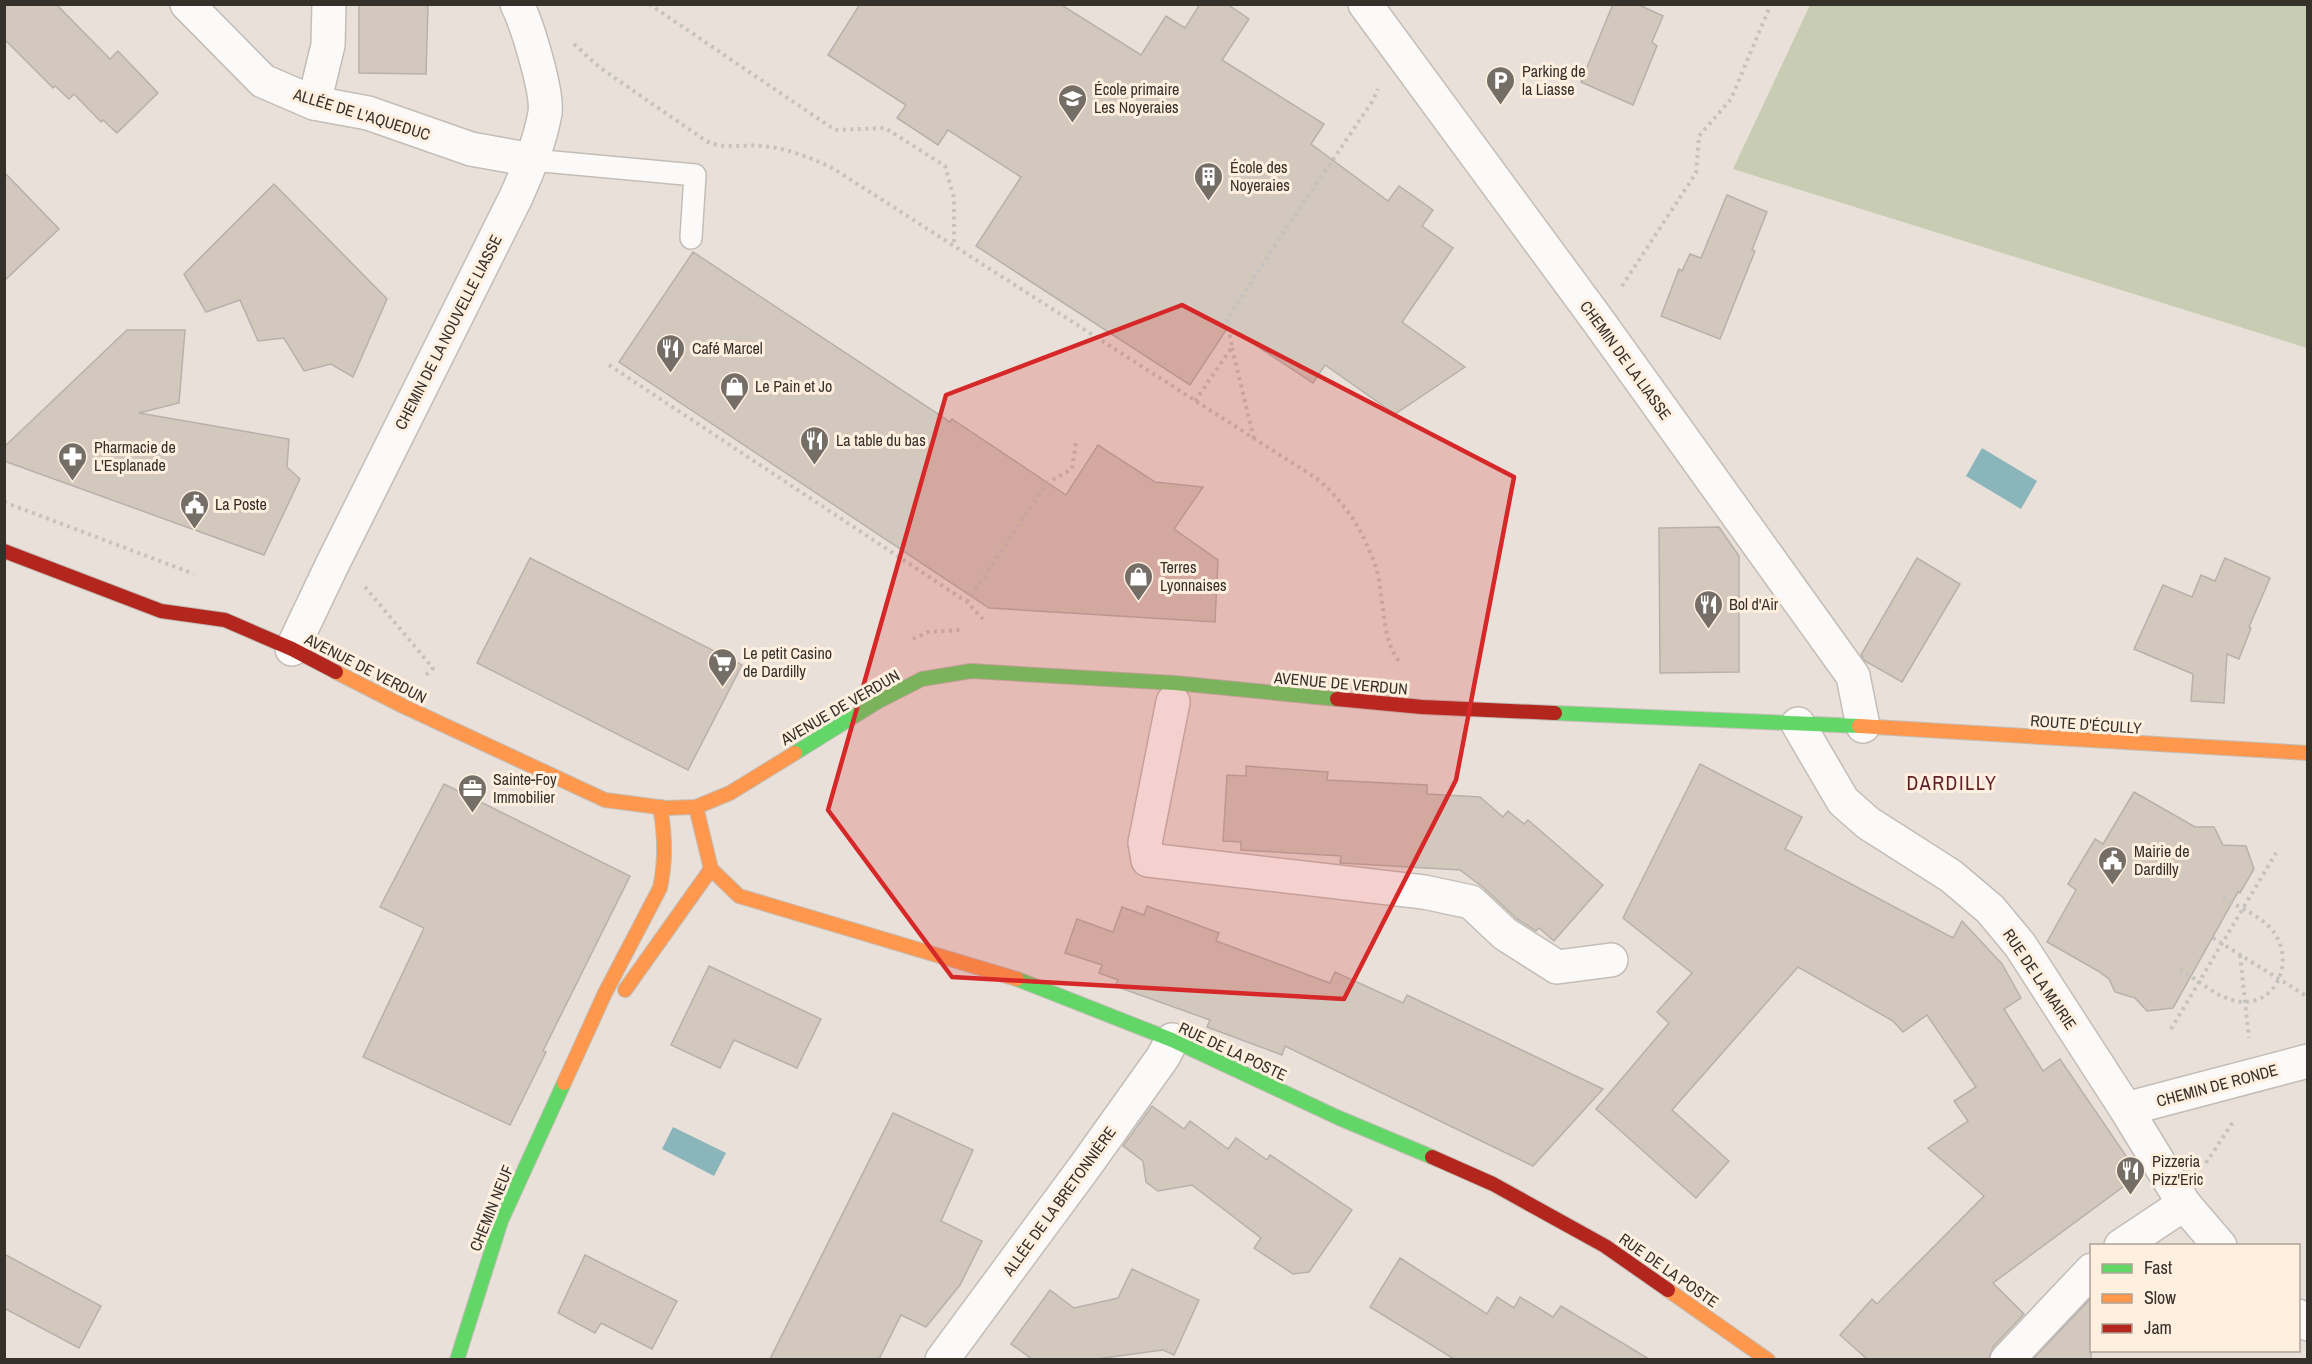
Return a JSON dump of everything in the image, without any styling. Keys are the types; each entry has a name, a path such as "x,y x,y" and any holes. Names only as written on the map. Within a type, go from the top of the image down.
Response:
{"street":[{"name":"ALLÉE DE L'AQUEDUC","path":"187,4 263,81 314,103 368,113 471,148 532,160"},
{"path":"314,103 328,45 329,4"},
{"name":"CHEMIN DE LA NOUVELLE LIASSE","path":"292,649 516,197 532,160 545,110 533,50 517,4"},
{"name":"CHEMIN DE LA LIASSE","path":"1365,4 1599,322 1853,676 1863,726"},
{"name":"AVENUE DE VERDUN","path":"4,550 161,610 225,620 292,649 405,707 604,800 660,807 696,807 730,793 878,702 922,679 971,671 1175,683 1422,707 1863,726"},
{"path":"1173,702 1145,843 1148,860 1424,892 1462,900 1471,902 1505,934 1557,967 1611,960"},
{"name":"RUE DE LA MAIRIE","path":"1798,724 1843,801 1868,823 1951,876 1990,909 2020,945 2178,1194 2219,1244"},
{"name":"ROUTE D'ÉCULLY","path":"1863,726 2307,753"},
{"name":"CHEMIN NEUF","path":"457,1359 501,1221 568,1073 624,956 660,888 664,869 664,831 660,807"},
{"path":"696,807 711,869"},
{"name":"CHEMIN NEUF","path":"568,1073 711,869"},
{"name":"RUE DE LA POSTE","path":"711,869 739,896 1036,985 1172,1040 1339,1118 1493,1184 1605,1246 1768,1359"},
{"name":"ALLÉE DE LA BRETONNIÈRE","path":"942,1359 1086,1165 1163,1057 1172,1040"},
{"name":"CHEMIN DE RONDE","path":"2126,1109 2307,1061"},
{"path":"2122,1244 2178,1194"},
{"path":"2007,1359 2090,1271"}],"lane":[{"path":"532,160 695,175 691,238"}],"path":[{"path":"649,4 836,130 885,128 945,166 954,198 954,246"},
{"path":"1599,322 1696,172 1699,136 1731,99 1771,4"},
{"path":"570,39 599,68 717,147 763,146 804,155 834,169 1319,480 1356,520 1376,569 1394,657 1407,669"},
{"path":"1254,439 1227,320 1372,102 1381,82"},
{"path":"1195,401 1232,347"},
{"path":"609,365 967,602 983,619"},
{"path":"967,602 1047,483 1072,469 1076,442"},
{"path":"4,502 198,575"},
{"path":"361,582 434,668 418,682"},
{"path":"908,641 928,632 964,630"},
{"path":"2171,1029 2276,853"},
{"path":"2180,969 2231,1000 2245,1001 2265,996 2279,980 2284,962 2280,943 2271,929 2223,898"},
{"path":"2213,938 2307,997"},
{"path":"2178,1194 2206,1163 2242,1106 2253,1075 2240,955"}],"highlighted area":[{"path":"1182,305 1514,477 1456,780 1344,999 952,977 828,810 946,395"}],"green space":[{"path":"1810,5 2307,5 2307,348 1733,169"}],"water":[{"path":"1982,448 2037,481 2021,509 1966,476"},
{"path":"673,1127 726,1153 714,1176 662,1149"}],"building":[{"path":"4,4 56,4 110,59 118,51 158,93 117,133 103,120 101,122 74,94 69,99 55,86 53,88 4,39"},
{"path":"417,4 428,6 426,74 359,73 359,5"},
{"name":"École des Noyeraies","path":"860,4 1060,4 1141,55 1166,16 1185,28 1200,4 1227,4 1249,19 1222,60 1324,124 1311,144 1388,201 1399,186 1433,210 1422,226 1453,248 1402,322 1465,367 1395,414 1325,365 1313,383 1228,327 1190,385 976,246 1021,177 948,130 938,145 897,118 906,105 828,55"},
{"path":"1613,4 1637,4 1663,16 1652,42 1657,46 1633,105 1581,82"},
{"path":"4,172 59,229 4,281"},
{"path":"274,184 387,299 353,377 331,364 304,371 284,338 258,341 240,300 206,312 184,274"},
{"path":"1727,195 1767,212 1752,250 1755,251 1720,339 1661,316 1679,269 1682,271 1690,254 1701,258"},
{"path":"693,252 950,422 952,419 1066,495 1098,445 1155,482 1203,487 1174,529 1218,560 1215,622 989,608 619,362"},
{"path":"127,330 185,330 179,403 139,413 289,439 287,467 300,479 264,555 4,461 4,447"},
{"path":"1719,527 1739,556 1739,672 1660,673 1659,528"},
{"path":"530,558 742,665 688,770 477,663"},
{"path":"1917,558 1960,584 1902,682 1865,661 1861,655"},
{"path":"2225,558 2270,578 2249,627 2251,628 2239,659 2227,654 2224,703 2191,701 2193,674 2134,649 2163,585 2192,597 2201,575 2215,581"},
{"path":"1700,764 1802,817 1785,849 1953,938 1962,921 2002,964 2021,998 2004,1009 2043,1071 2060,1059 2139,1175 1993,1283 2024,1314 1993,1347 1989,1359 1867,1359 1840,1335 1872,1299 1877,1304 1984,1196 1928,1148 1968,1121 1954,1101 1976,1087 1927,1015 1903,1032 1893,1021 1798,967 1672,1110 1729,1161 1696,1198 1596,1109 1669,1023 1657,1012 1692,973 1623,918"},
{"path":"1246,766 1328,772 1327,780 1427,785 1427,794 1480,797 1503,817 1508,811 1524,824 1528,820 1603,885 1554,941 1539,928 1536,931 1517,919 1484,888 1460,870 1340,863 1341,856 1241,850 1241,842 1223,841 1227,775 1246,776"},
{"path":"444,784 630,876 543,1051 546,1052 510,1125 363,1057 424,928 380,907"},
{"path":"2134,792 2195,827 2214,827 2223,845 2246,846 2254,869 2240,893 2238,892 2173,1008 2147,1011 2135,998 2115,992 2109,979 2098,971 2047,942 2076,890 2068,884 2095,839 2103,844"},
{"path":"1147,906 1219,933 1216,941 1330,983 1335,972 1403,1003 1407,995 1603,1089 1533,1166 1285,1046 1282,1055 1207,1027 1210,1020 1115,986 1118,980 1099,973 1102,965 1065,953 1077,919 1113,932 1122,907 1144,915"},
{"path":"709,966 821,1019 797,1068 734,1040 720,1068 671,1045"},
{"path":"1152,1106 1184,1129 1190,1121 1228,1149 1236,1138 1267,1160 1270,1155 1352,1210 1309,1272 1293,1274 1254,1248 1261,1238 1192,1185 1158,1191 1146,1182 1143,1161 1123,1146"},
{"path":"893,1113 973,1150 941,1221 982,1241 960,1285 926,1327 901,1315 879,1359 770,1359"},
{"path":"4,1254 101,1306 79,1348 4,1308"},
{"path":"585,1255 677,1301 652,1349 601,1323 595,1333 558,1313"},
{"path":"1400,1258 1487,1314 1497,1297 1514,1308 1520,1297 1553,1317 1561,1306 1649,1359 1454,1359 1370,1307"},
{"path":"1132,1269 1199,1300 1174,1355 1163,1350 1096,1359 1032,1359 1011,1344 1050,1290 1074,1308 1118,1298"},
{"path":"2090,1299 2091,1359 2033,1359"}],"traffic: fast":[{"path":"795,753 877,702 922,679 971,671 1175,683 1337,699"},
{"path":"1555,713 1859,726"},
{"path":"1017,979 1172,1040 1339,1118 1432,1157"},
{"path":"457,1360 501,1221 564,1083"}],"traffic: slow":[{"path":"336,672 405,707 605,800 666,808 696,807 730,793 795,753"},
{"path":"1859,726 2308,753"},
{"path":"564,1083 605,993 660,888 664,848 660,807"},
{"path":"696,807 711,869 739,896 1017,979"},
{"path":"625,990 711,869"},
{"path":"1668,1290 1768,1360"}],"traffic: jam":[{"path":"4,551 161,611 225,620 292,649 336,672"},
{"path":"1337,699 1422,707 1555,713"},
{"path":"1432,1157 1493,1184 1605,1246 1668,1290"}],"place":[{"name":"Parking de la Liasse","path":"1501,106"},
{"name":"École primaire Les Noyeraies","path":"1073,124"},
{"name":"École des Noyeraies","path":"1209,202"},
{"name":"Café Marcel","path":"671,374"},
{"name":"Le Pain et Jo","path":"734,412"},
{"name":"La table du bas","path":"815,466"},
{"name":"Pharmacie de L'Esplanade","path":"73,482"},
{"name":"La Poste","path":"194,530"},
{"name":"Terres Lyonnaises","path":"1139,602"},
{"name":"Bol d'Air","path":"1708,630"},
{"name":"Le petit Casino de Dardilly","path":"722,688"},
{"name":"Sainte-Foy Immobilier","path":"472,814"},
{"name":"Mairie de Dardilly","path":"2113,886"},
{"name":"Pizzeria Pizz'Eric","path":"2131,1196"}],"district":[{"name":"DARDILLY","path":"1952,782"}]}
